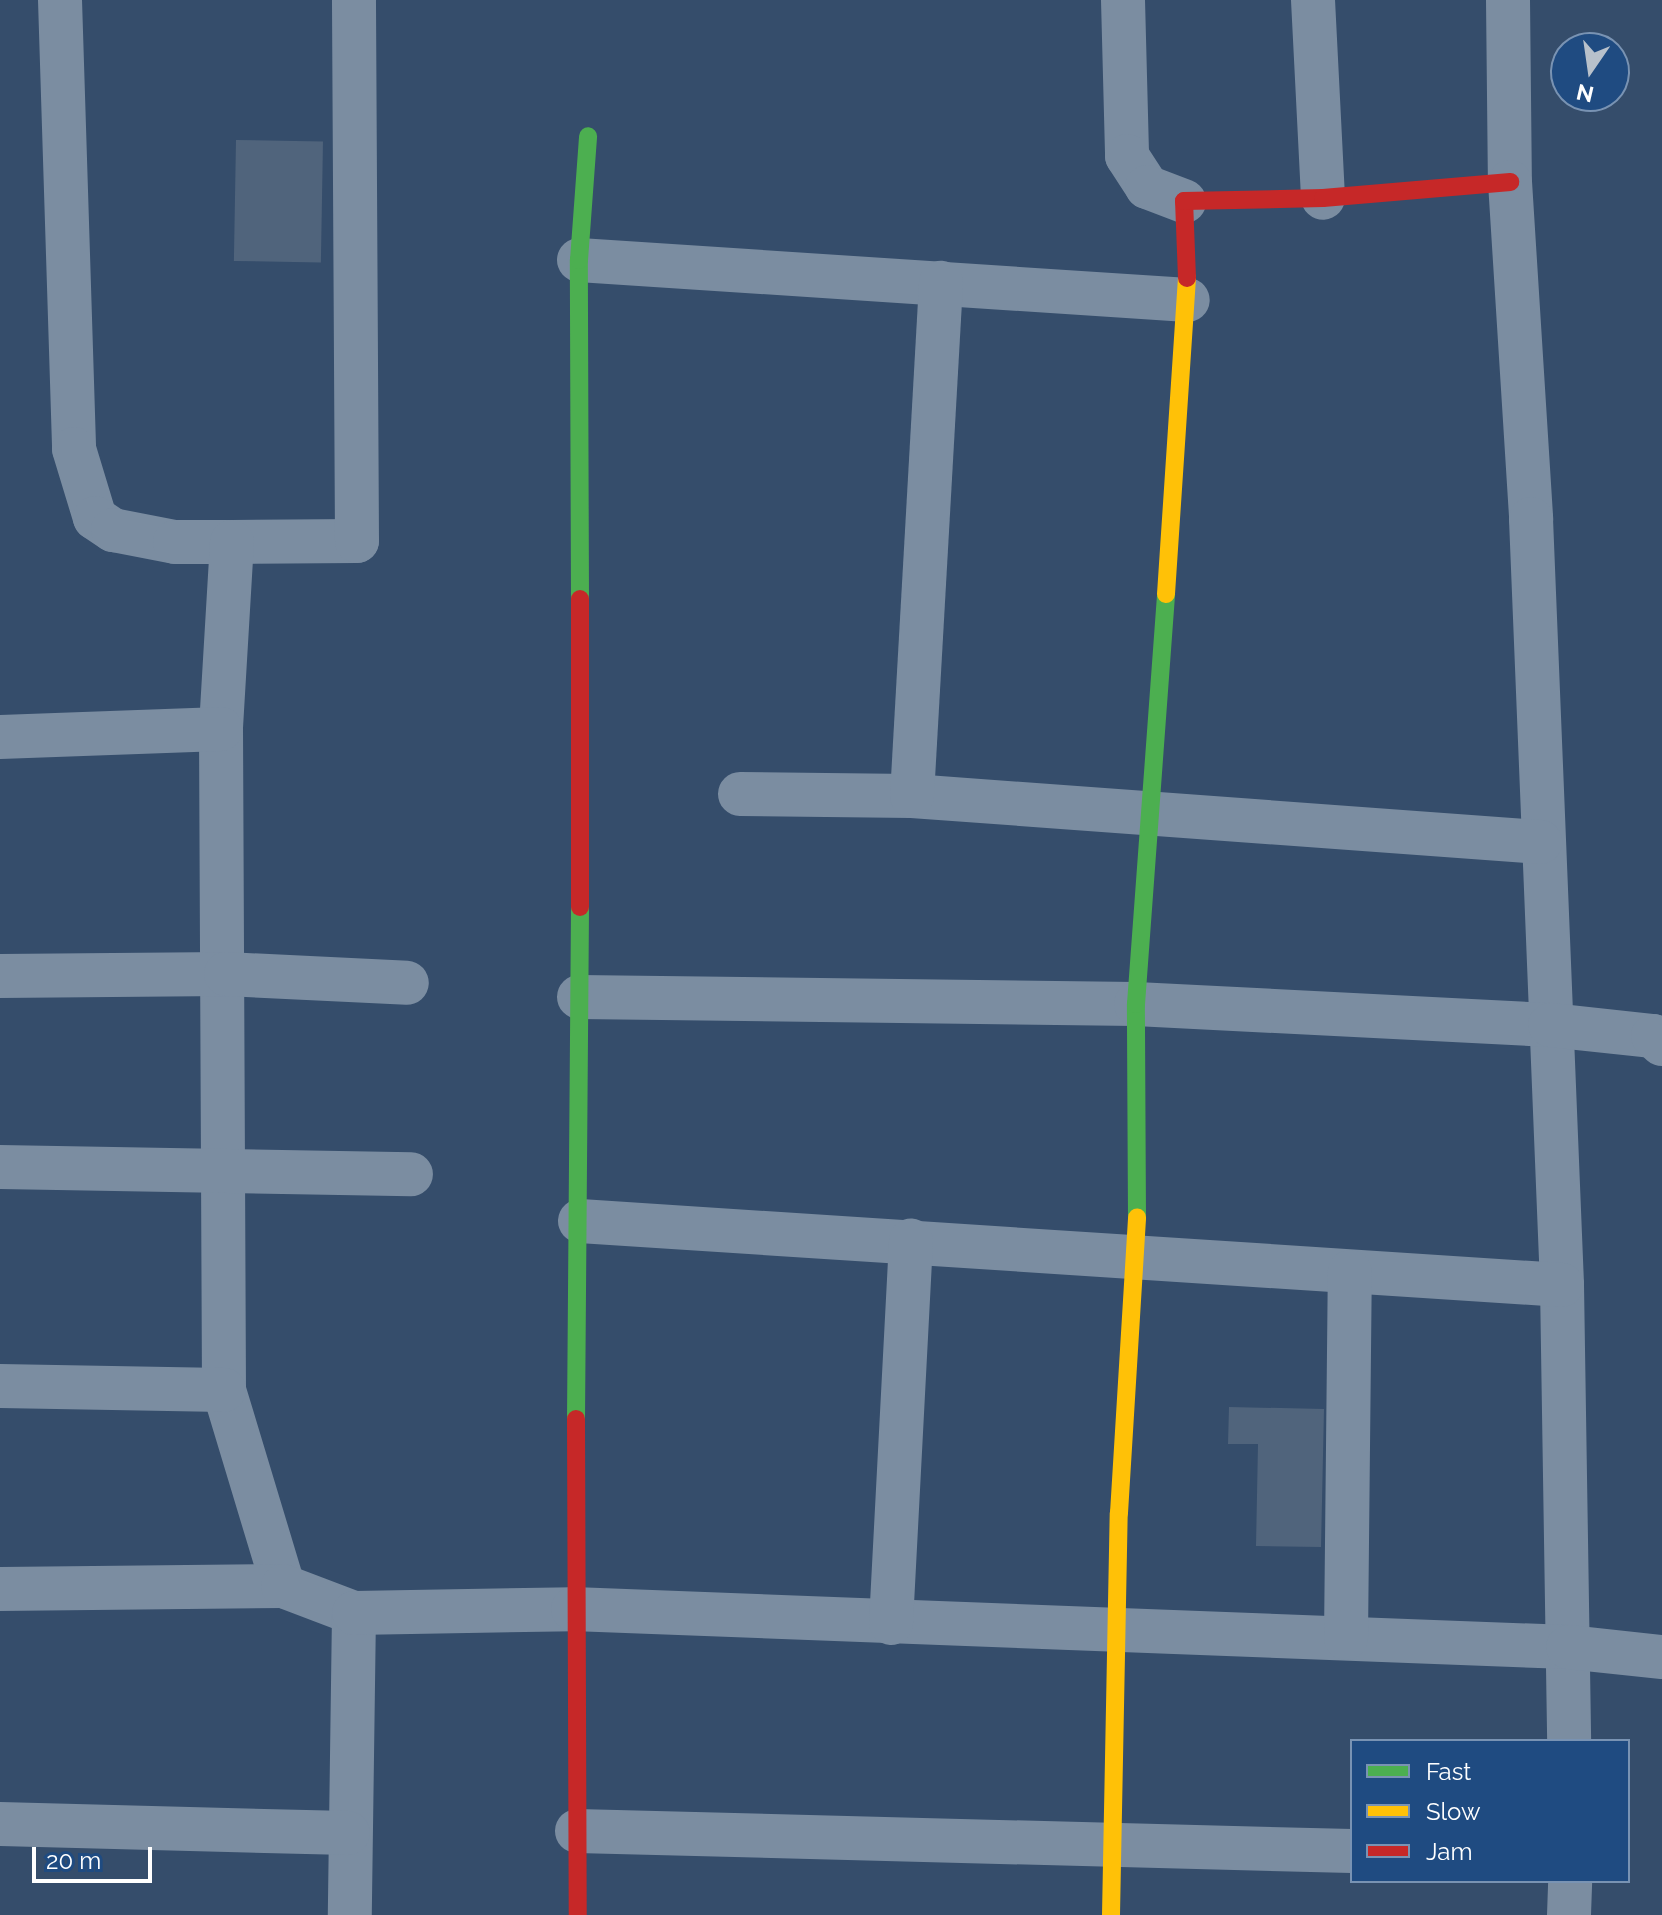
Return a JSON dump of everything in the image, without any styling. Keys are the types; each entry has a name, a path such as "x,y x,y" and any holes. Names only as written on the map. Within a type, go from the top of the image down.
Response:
{"street":[{"path":"60,0 74,449 95,518 113,530 175,542 357,541 354,0"},
{"path":"1123,0 1127,156 1147,187 1184,201 1323,198 1510,182"},
{"path":"1313,0 1323,198"},
{"path":"1508,0 1510,182 1531,519 1540,842 1562,1285 1569,1739"},
{"path":"578,1915 573,1609 580,1221 579,260 588,136"},
{"path":"1111,1915 1115,1632 1135,1261 1136,1004 1188,300 1184,201"},
{"path":"579,260 1188,300"},
{"path":"912,796 941,283"},
{"path":"232,542 221,729 227,1171 224,1390 283,1586"},
{"path":"0,737 221,729"},
{"path":"740,794 912,796 1540,842"},
{"path":"0,976 226,974 407,983"},
{"path":"579,997 1136,1004 1550,1025 1653,1036 1662,1044"},
{"path":"0,1167 411,1174"},
{"path":"580,1221 911,1241 1135,1261 1562,1285"},
{"path":"891,1623 911,1241"},
{"path":"1346,1638 1350,1272"},
{"path":"0,1386 224,1390"},
{"path":"0,1589 283,1586 354,1613 573,1609 1568,1647 1662,1657"},
{"path":"350,1915 348,1833 354,1613"},
{"path":"0,1824 348,1833"},
{"path":"577,1831 1350,1851"},
{"path":"1569,1915 1570,1883"}],"building":[{"path":"236,140 323,142 321,262 234,261"},
{"path":"1229,1407 1324,1409 1321,1547 1256,1546 1258,1444 1228,1444"}],"traffic: fast":[{"path":"580,599 579,260 588,136"},
{"path":"1137,1218 1136,1004 1166,594"},
{"path":"576,1419 580,907"}],"traffic: slow":[{"path":"1166,594 1187,278"},
{"path":"1111,1915 1119,1513 1137,1218"}],"traffic: jam":[{"path":"1187,278 1184,201 1323,198 1510,182"},
{"path":"580,599 580,907"},
{"path":"576,1419 578,1915"}]}
